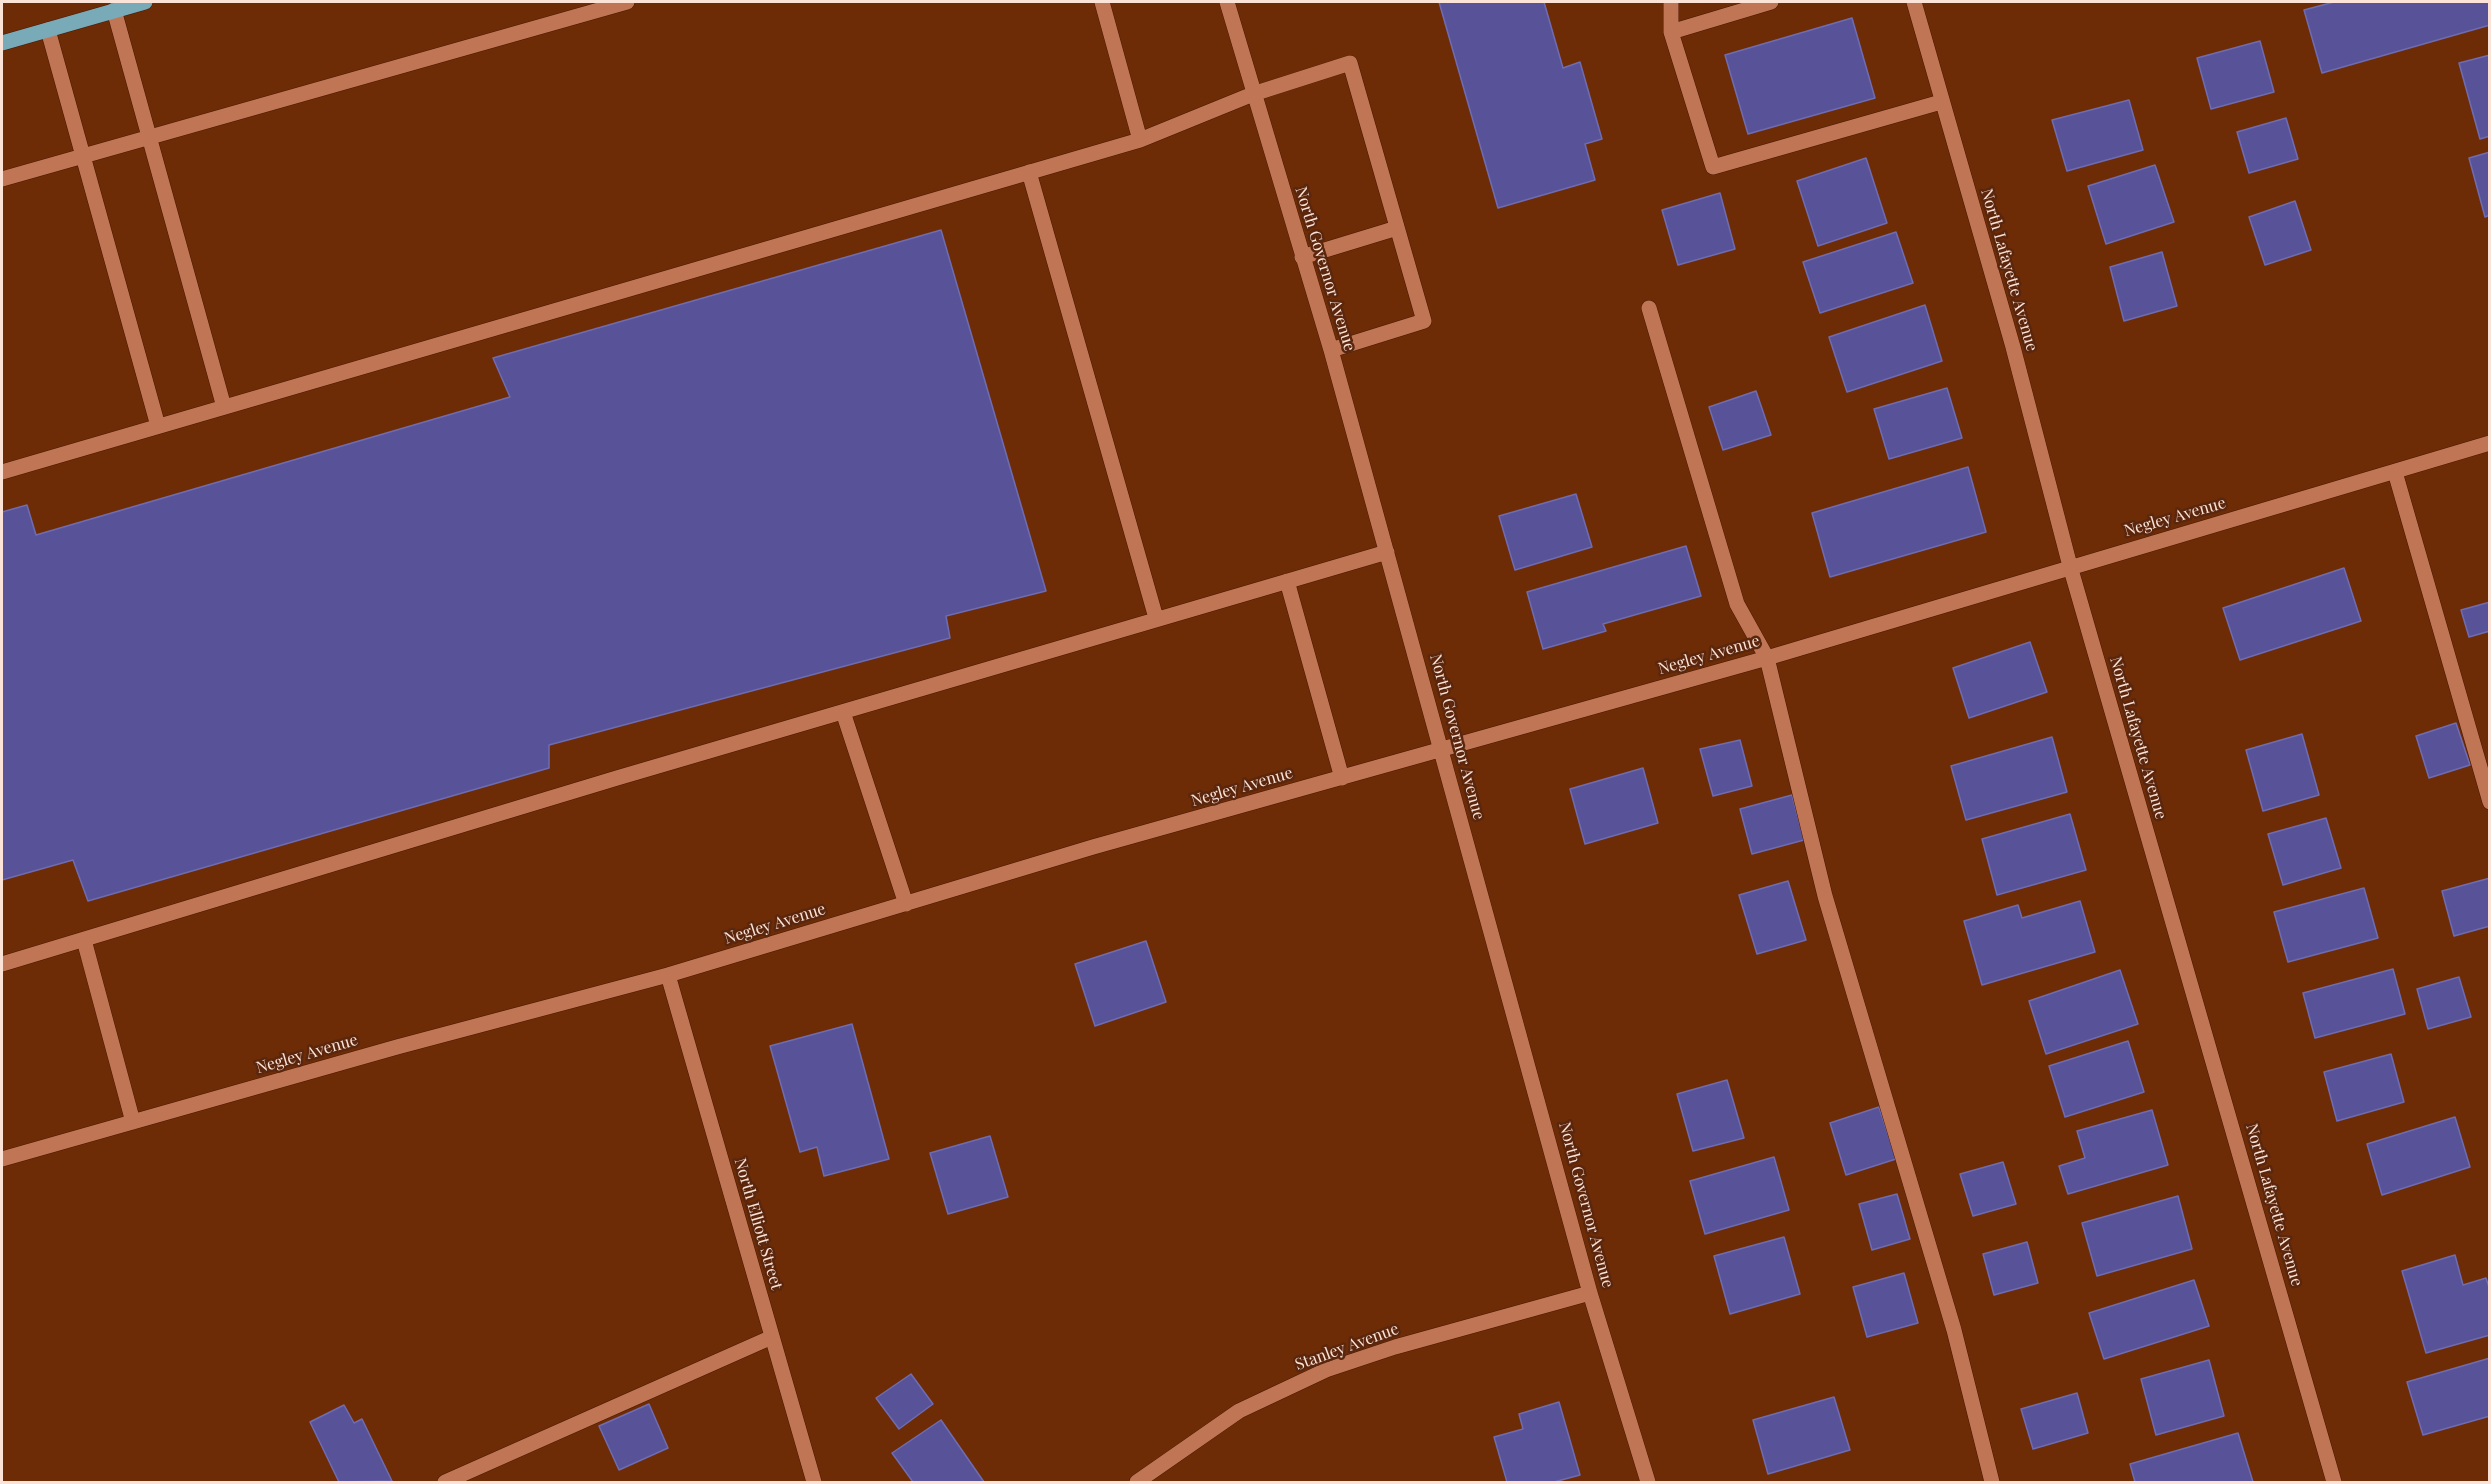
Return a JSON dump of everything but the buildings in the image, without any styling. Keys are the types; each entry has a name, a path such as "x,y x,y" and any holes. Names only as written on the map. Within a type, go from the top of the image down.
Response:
{"main road":[{"path":"2,43 145,2"}],"street":[{"path":"2,179 627,2"},
{"path":"1102,2 1140,140"},
{"name":"North Governor Avenue","path":"1227,2 1331,350 1590,1293 1648,1482"},
{"path":"1671,2 1671,32 1713,167 1941,102"},
{"path":"1671,32 1771,2"},
{"name":"North Lafayette Avenue","path":"1914,2 2013,347 2070,566 2334,1482"},
{"path":"114,10 224,407"},
{"path":"48,30 158,426"},
{"path":"2,472 1140,140 1253,94 1350,63 1424,321 1331,350"},
{"path":"1029,172 1156,618"},
{"path":"1302,257 1397,228"},
{"path":"1648,308 1737,604 1767,658 1825,896 1954,1330 1992,1482"},
{"name":"Negley Avenue","path":"2,1159 397,1047 668,975 1093,847 1767,658 2070,566 2490,443"},
{"path":"2395,472 2490,802"},
{"path":"2,964 1156,618 1387,552"},
{"path":"1287,581 1341,778"},
{"path":"843,712 906,904"},
{"path":"84,940 133,1122"},
{"name":"North Elliott Street","path":"668,975 814,1482"},
{"name":"Stanley Avenue","path":"1137,1482 1239,1411 1326,1370 1395,1347 1590,1293"},
{"path":"446,1482 772,1337"}]}
